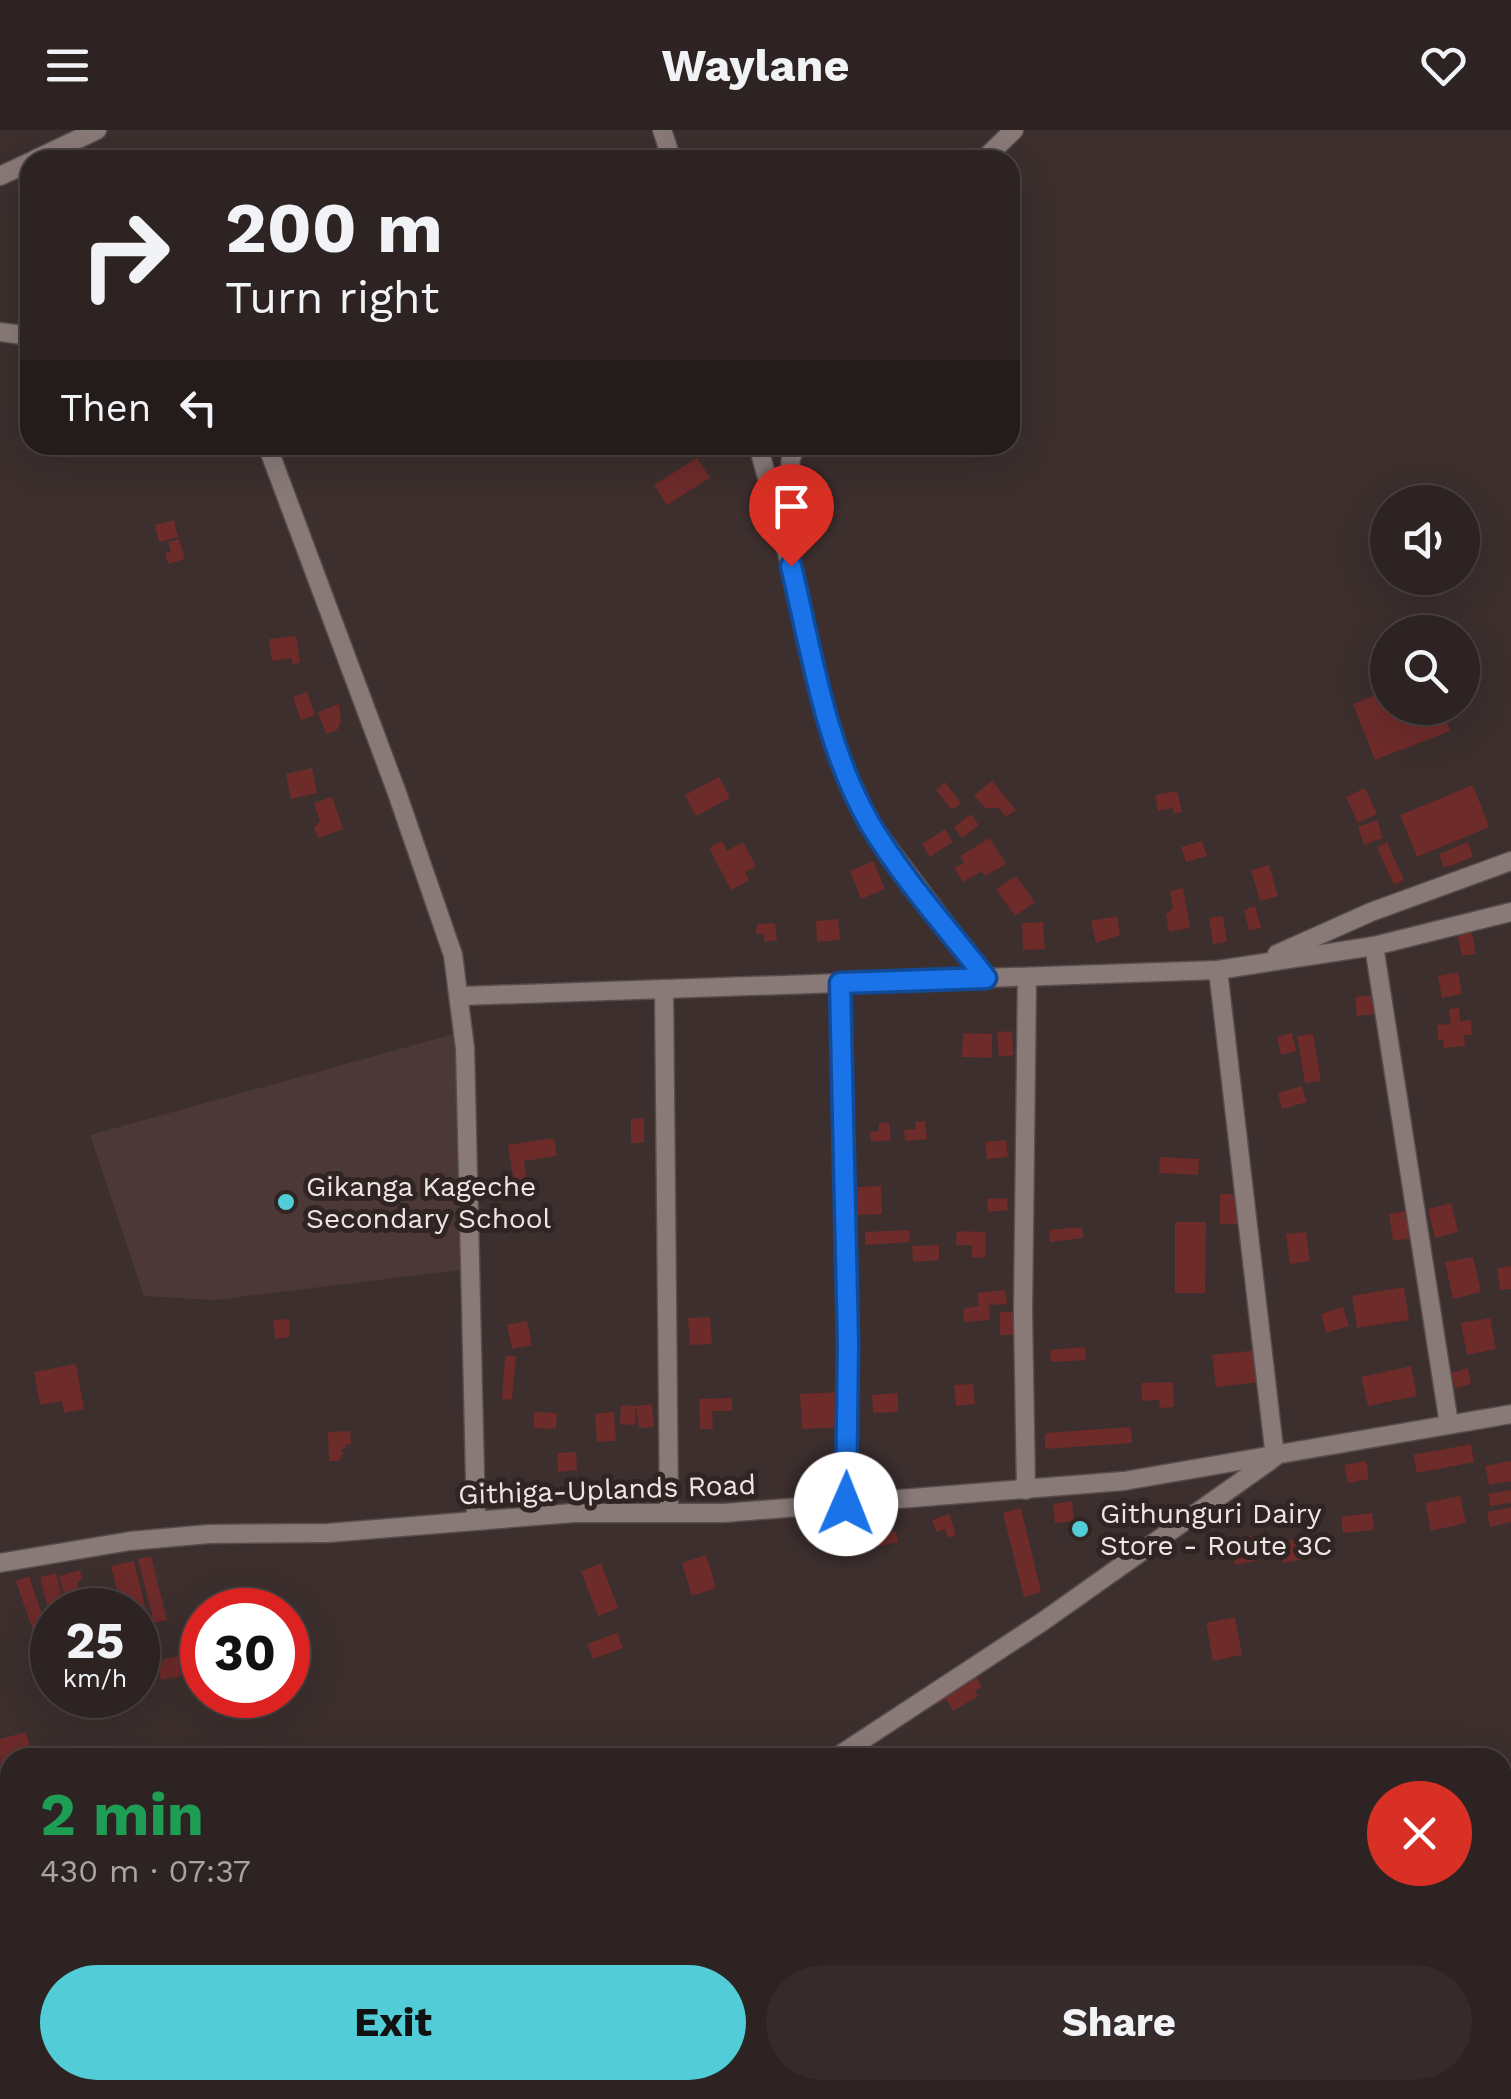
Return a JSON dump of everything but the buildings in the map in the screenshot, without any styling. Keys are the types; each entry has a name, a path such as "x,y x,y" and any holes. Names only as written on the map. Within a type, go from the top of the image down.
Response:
{"street":[{"path":"55,150 97,130"},
{"path":"993,150 1014,130"},
{"path":"271,455 454,955 465,1048 476,1519"},
{"path":"761,455 841,762 870,823 986,978"},
{"path":"783,535 792,455"},
{"path":"1259,963 1371,912 1511,860"},
{"path":"461,996 1218,970 1374,946 1511,912"},
{"path":"1374,946 1449,1424"},
{"path":"850,1748 1042,1622 1275,1457 1218,970"},
{"path":"1026,977 1026,1490"},
{"path":"840,983 848,1343 846,1504"},
{"path":"664,989 669,1513"},
{"name":"Githiga-Uplands Road","path":"0,1563 130,1540 209,1534 328,1533 573,1513 724,1513 1124,1481 1511,1414"}],"shaded area":[{"name":"Gikanga Kageche Secondary School","path":"457,1033 460,1270 215,1300 144,1296 90,1135"}],"place":[{"name":"Gikanga Kageche Secondary School","path":"286,1202"},
{"name":"Githunguri Dairy Store - Route 3C","path":"1080,1529"}],"route":[{"path":"791,566 818,684 841,762 870,823 986,978 840,983 848,1343 846,1504"}]}
